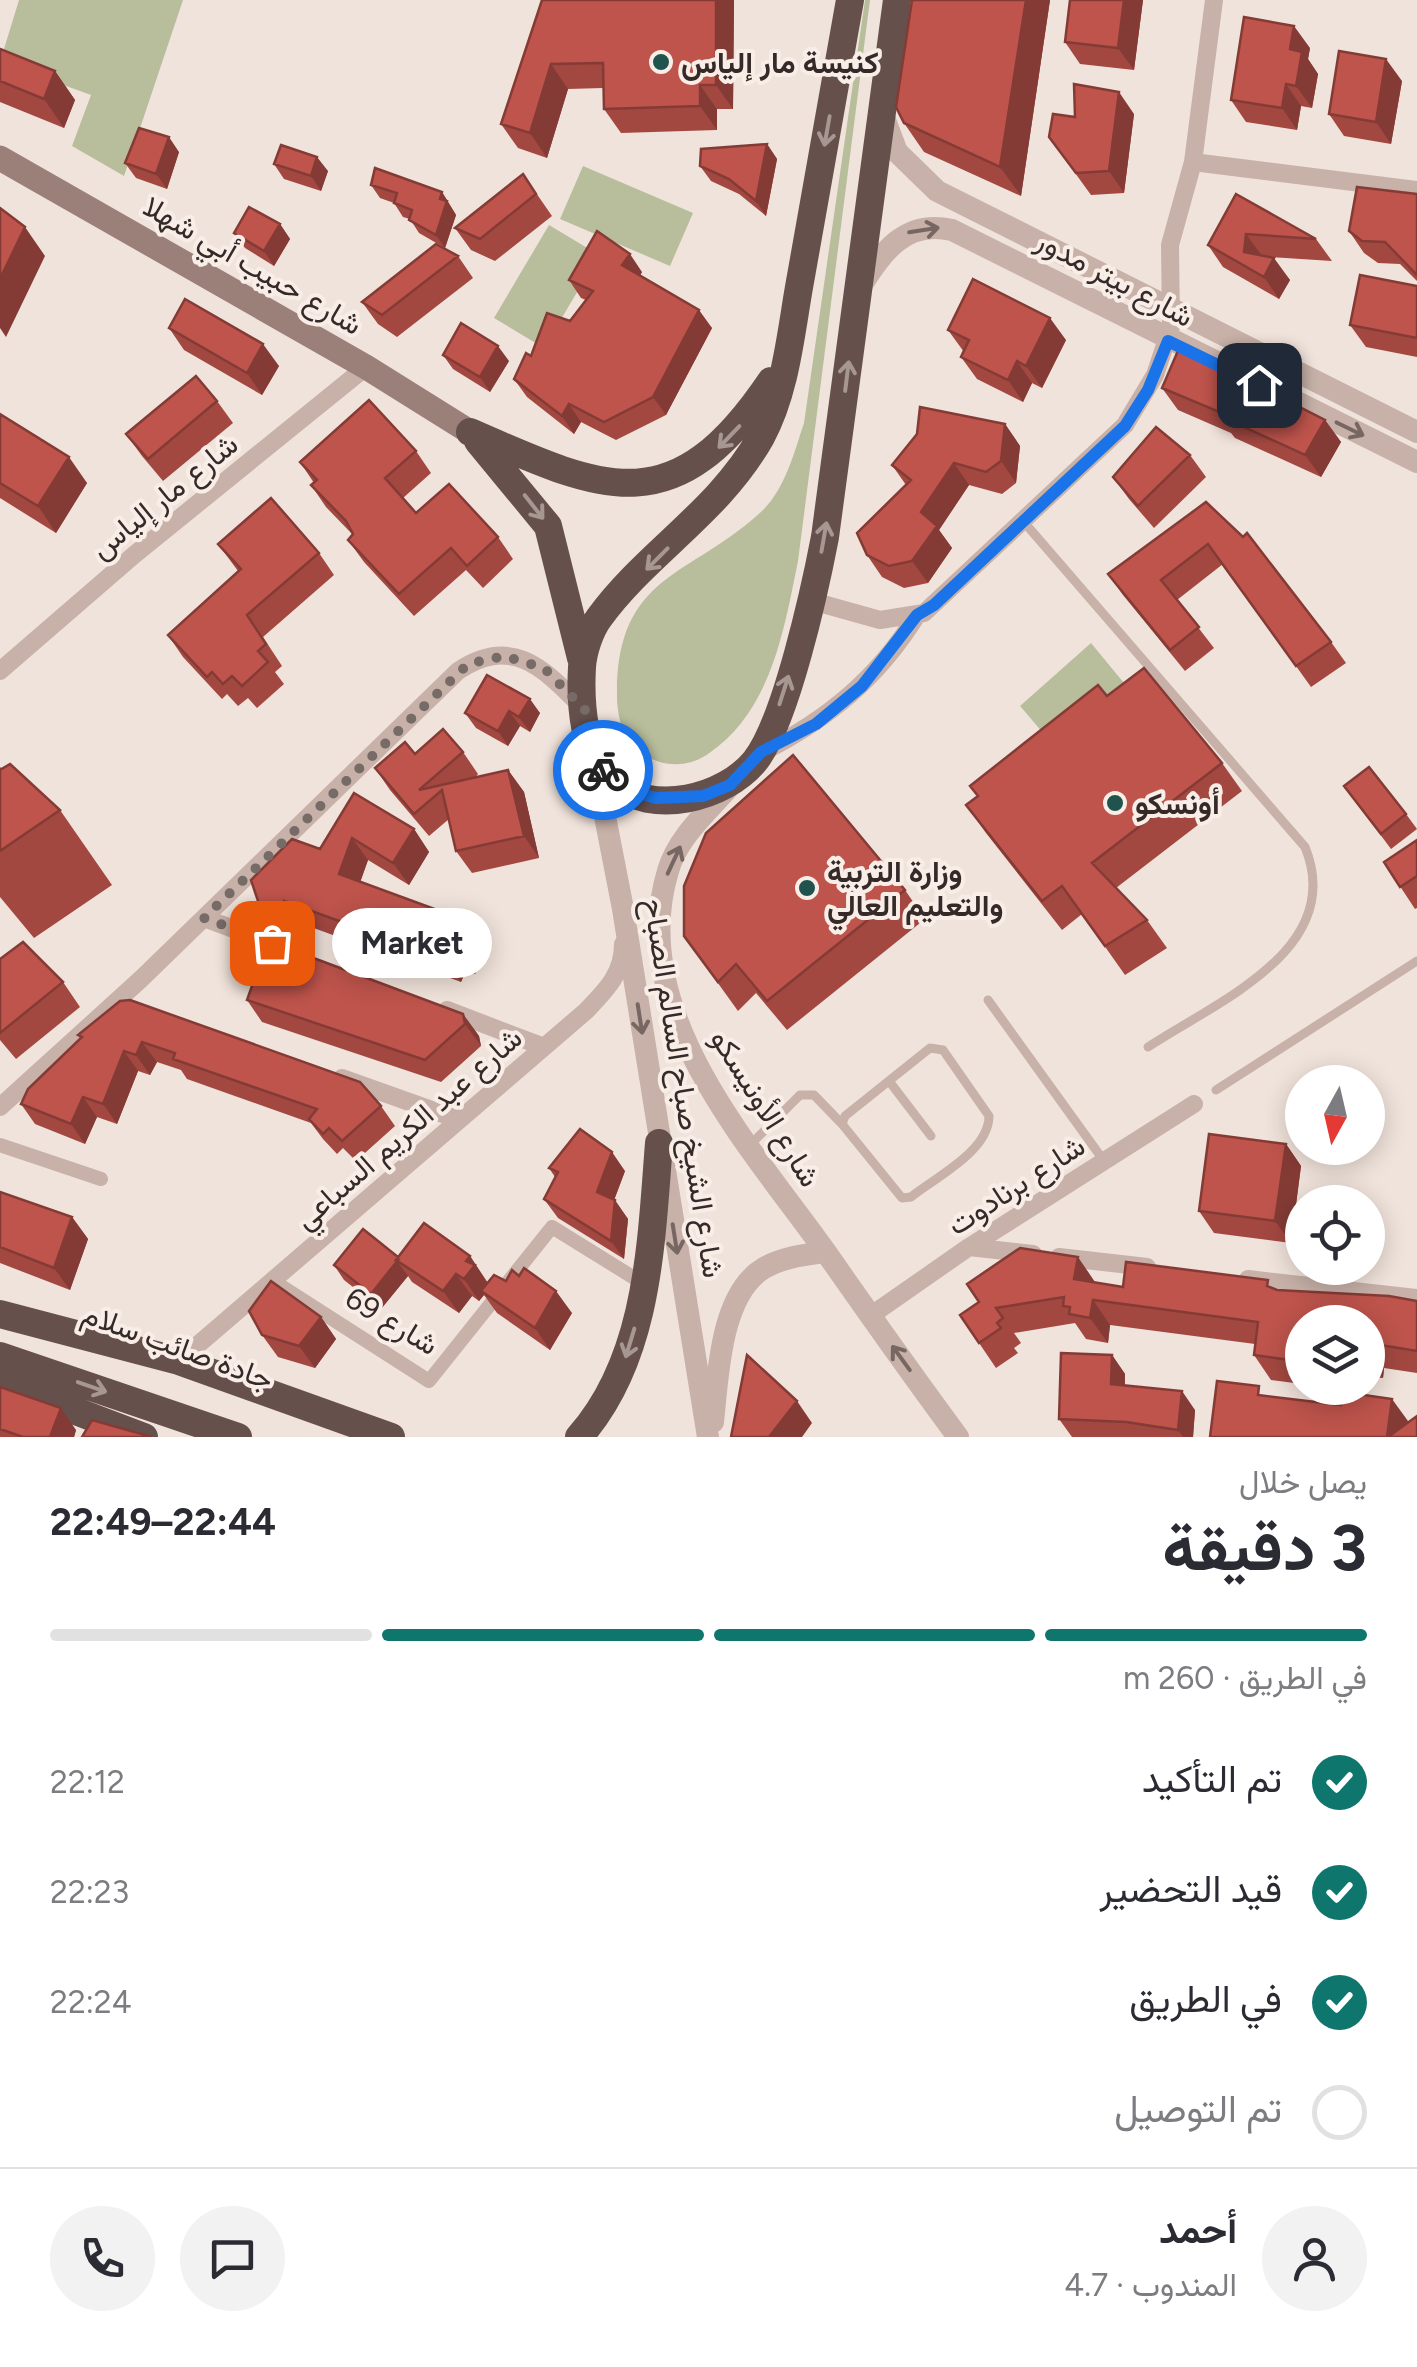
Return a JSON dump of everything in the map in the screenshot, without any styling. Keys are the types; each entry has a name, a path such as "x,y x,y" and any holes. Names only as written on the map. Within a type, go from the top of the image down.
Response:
{"highway":[{"path":"582,666 598,618 712,504 764,431 786,358 850,0"},
{"path":"470,432 548,526 582,666 588,733 610,780 638,794 688,798 730,785 761,752 812,601 835,473 896,0"},
{"path":"470,432 584,479 656,479 694,465 725,442 786,358"},
{"path":"579,1437 618,1380 644,1284 658,1143"},
{"path":"0,1315 179,1361 392,1437"},
{"name":"جادة صائب سلام","path":"0,1315 335,1437"},
{"path":"0,1356 238,1437"},
{"path":"0,1373 28,1393 144,1437"}],"main road":[{"name":"شارع حبيب أبي شهلا","path":"0,158 366,367 470,432"}],"street":[{"path":"761,752 816,724 862,686 917,615 982,560 1125,426 1148,390 1168,341 1172,308 1170,245 1192,162 1214,0"},
{"name":"شارع بيتر مدور","path":"882,112 897,152 937,191 998,225 1417,432"},
{"path":"1192,162 1417,190"},
{"name":"شارع بيتر مدور","path":"857,293 896,240 920,227 944,228 995,249 1168,341 1417,462"},
{"path":"1259,385 1268,357"},
{"name":"شارع مار إلياس","path":"0,671 134,555 366,367"},
{"path":"812,601 868,618 917,615"},
{"path":"0,1106 128,1001 204,918 458,671 479,659 518,657 544,668 588,733"},
{"name":"شارع الشيخ صباح السالم الصباح","path":"588,733 623,909 658,1143 709,1437"},
{"name":"شارع الأونيسكو","path":"730,785 676,850 668,870 662,943 670,998 680,1024 749,1146 958,1437"},
{"name":"شارع عبد الكريم السباعي","path":"179,1361 544,1047 616,977 623,964 623,909"},
{"path":"204,918 312,958"},
{"path":"437,1006 544,1047"},
{"path":"328,1073 457,1119"},
{"name":"شارع برنادوت","path":"870,1316 969,1247 1194,1104"},
{"path":"0,1145 100,1179"},
{"name":"شارع 69","path":"273,1280 429,1381 552,1228 644,1284"},
{"path":"969,1247 1165,1269"},
{"path":"709,1437 722,1354 744,1286 760,1270 780,1260 826,1252"},
{"path":"1224,1276 1417,1298"}],"lane":[{"path":"1024,521 1305,847 1311,862 1313,904 1308,921 1288,950 1148,1047"},
{"path":"1216,1090 1417,961"},
{"path":"988,1000 1104,1161"},
{"path":"749,1146 800,1095 814,1096 902,1198 911,1197 986,1136 990,1116 943,1050 930,1048 844,1116 842,1124"},
{"path":"889,1081 931,1136"}],"green space":[{"path":"19,0 183,0 124,176 72,146 91,95 0,62"},
{"path":"865,0 870,0 798,561 780,641 760,693 729,736 693,761 660,762 637,750 623,730 617,704 620,655 629,625 643,601 662,582 762,511 777,492 792,458 804,423"},
{"path":"583,166 693,213 670,266 560,219"},
{"path":"549,225 599,255 544,348 494,318"},
{"path":"1091,643 1124,683 1050,741 1020,706"}],"building":[{"path":"542,0 716,0 716,85 700,85 700,106 604,109 603,63 551,64 530,133 501,124"},
{"path":"912,0 1026,0 1000,167 904,123 896,107"},
{"path":"1070,0 1124,0 1118,48 1065,42"},
{"path":"1244,17 1294,26 1290,49 1302,52 1296,86 1286,84 1282,108 1231,100"},
{"path":"0,49 55,71 44,99 0,81"},
{"path":"1339,51 1386,59 1376,122 1329,114"},
{"path":"1074,84 1119,92 1109,171 1076,173 1049,137 1053,114 1075,117"},
{"path":"139,128 169,137 156,174 125,163"},
{"path":"767,144 756,201 729,179 700,166 701,149"},
{"path":"281,145 317,157 311,176 274,164"},
{"path":"375,168 442,192 440,199 447,201 436,235 409,220 412,210 394,203 397,193 371,185"},
{"path":"523,174 536,194 480,239 455,228"},
{"path":"1357,187 1417,194 1417,275 1385,242 1362,241 1349,231"},
{"path":"1236,194 1316,239 1246,234 1244,252 1274,258 1264,277 1208,245"},
{"path":"249,207 280,224 264,251 234,233"},
{"path":"0,208 25,227 0,279"},
{"path":"597,231 630,254 622,265 699,310 653,397 604,422 569,404 562,416 514,379 526,353 531,356 547,313 570,321 593,291 569,280"},
{"path":"436,244 458,256 382,315 362,302"},
{"path":"1360,275 1417,286 1417,338 1350,325"},
{"path":"973,279 1050,318 1026,366 1017,361 1008,380 961,357 969,340 948,330"},
{"path":"185,299 263,344 247,373 169,328"},
{"path":"461,323 498,346 480,377 443,355"},
{"path":"1180,346 1325,420 1305,455 1162,388"},
{"path":"196,376 217,401 148,459 126,434"},
{"path":"369,400 416,451 385,478 416,513 449,484 498,537 467,566 451,548 399,594 348,540 353,534 346,521 311,485 317,480 300,462"},
{"path":"920,407 1005,424 1001,461 986,472 954,463 921,512 937,526 912,561 889,566 867,555 857,533 911,480 892,465 917,434"},
{"path":"0,414 69,457 38,506 0,483"},
{"path":"1156,427 1190,455 1138,506 1113,477"},
{"path":"271,498 319,553 247,615 266,644 258,651 268,662 242,686 232,676 223,684 212,672 207,677 168,635 241,569 218,544"},
{"path":"1206,502 1243,537 1247,533 1331,642 1296,666 1208,544 1161,580 1199,627 1170,650 1108,574"},
{"name":"أونسكو","path":"1144,668 1222,763 1092,863 1147,920 1105,946 1062,886 1042,901 966,805 978,796 970,786 1098,685 1107,696"},
{"path":"487,675 530,699 519,717 509,711 498,731 465,713"},
{"path":"443,729 463,752 419,790 508,770 524,836 456,851 442,790 414,814 375,768 405,742 415,754"},
{"name":"وزارة التربية والتعليم العالي","path":"793,755 905,890 767,1001 736,964 718,982 684,936 684,886 706,833"},
{"path":"10,764 60,810 0,851 0,770"},
{"path":"1369,767 1406,814 1381,834 1344,786"},
{"path":"354,793 414,829 393,863 352,838 339,874 470,922 459,951 450,948 446,960 284,901 280,915 261,910 251,880 292,839 320,849"},
{"path":"1417,840 1417,876 1400,887 1384,862"},
{"path":"268,941 463,1014 465,1024 425,1060 247,1000"},
{"path":"23,942 63,982 0,1033 0,959"},
{"path":"130,1000 360,1082 381,1106 342,1141 329,1128 323,1134 309,1119 317,1109 173,1059 175,1053 142,1042 136,1055 124,1051 103,1104 83,1097 71,1124 21,1104 28,1089 82,1037 78,1035 120,1001"},
{"path":"580,1129 612,1152 597,1192 615,1200 611,1241 544,1199 558,1172 549,1168"},
{"path":"1209,1134 1285,1144 1275,1221 1199,1211"},
{"path":"0,1192 72,1217 54,1268 0,1247"},
{"path":"424,1223 470,1256 466,1261 475,1265 464,1279 456,1274 443,1291 396,1260"},
{"path":"363,1229 398,1257 371,1294 334,1265"},
{"path":"1020,1248 1078,1257 1074,1279 1123,1287 1126,1262 1268,1280 1267,1286 1277,1290 1389,1296 1417,1301 1417,1351 1385,1346 1385,1305 1285,1305 1285,1359 1254,1355 1258,1322 1093,1300 1090,1318 1069,1314 1070,1307 1063,1306 1064,1297 996,1308 1003,1318 997,1323 1001,1328 979,1343 960,1315 979,1302 967,1284"},
{"path":"524,1268 556,1291 535,1328 481,1291 494,1275 506,1281 512,1270 519,1276"},
{"path":"271,1281 321,1317 299,1346 262,1335 249,1311"},
{"path":"1061,1353 1112,1355 1111,1384 1182,1391 1178,1430 1126,1422 1059,1419"},
{"path":"747,1355 797,1401 769,1437 731,1437"},
{"path":"1217,1381 1259,1386 1258,1395 1285,1398 1285,1405 1385,1405 1385,1398 1392,1399 1387,1437 1210,1437"},
{"path":"0,1387 61,1408 50,1437 23,1437 0,1429"},
{"path":"1417,1416 1417,1437 1388,1437"},
{"path":"92,1420 152,1437 82,1437"}],"way so far":[{"path":"272,943 204,918 468,664 504,656 518,657 544,668 585,710 592,751 603,770"}],"place":[{"name":"كنيسة مار إلياس","path":"661,62"},
{"name":"أونسكو","path":"1115,803"},
{"name":"وزارة التربية والتعليم العالي","path":"807,888"},
{"name":"Market","path":"272,943"}],"route":[{"path":"603,770 623,789 638,794 656,798 703,796 730,785 761,752 827,716 883,664 917,615 934,605 1125,426 1148,390 1168,341 1259,385"}]}
